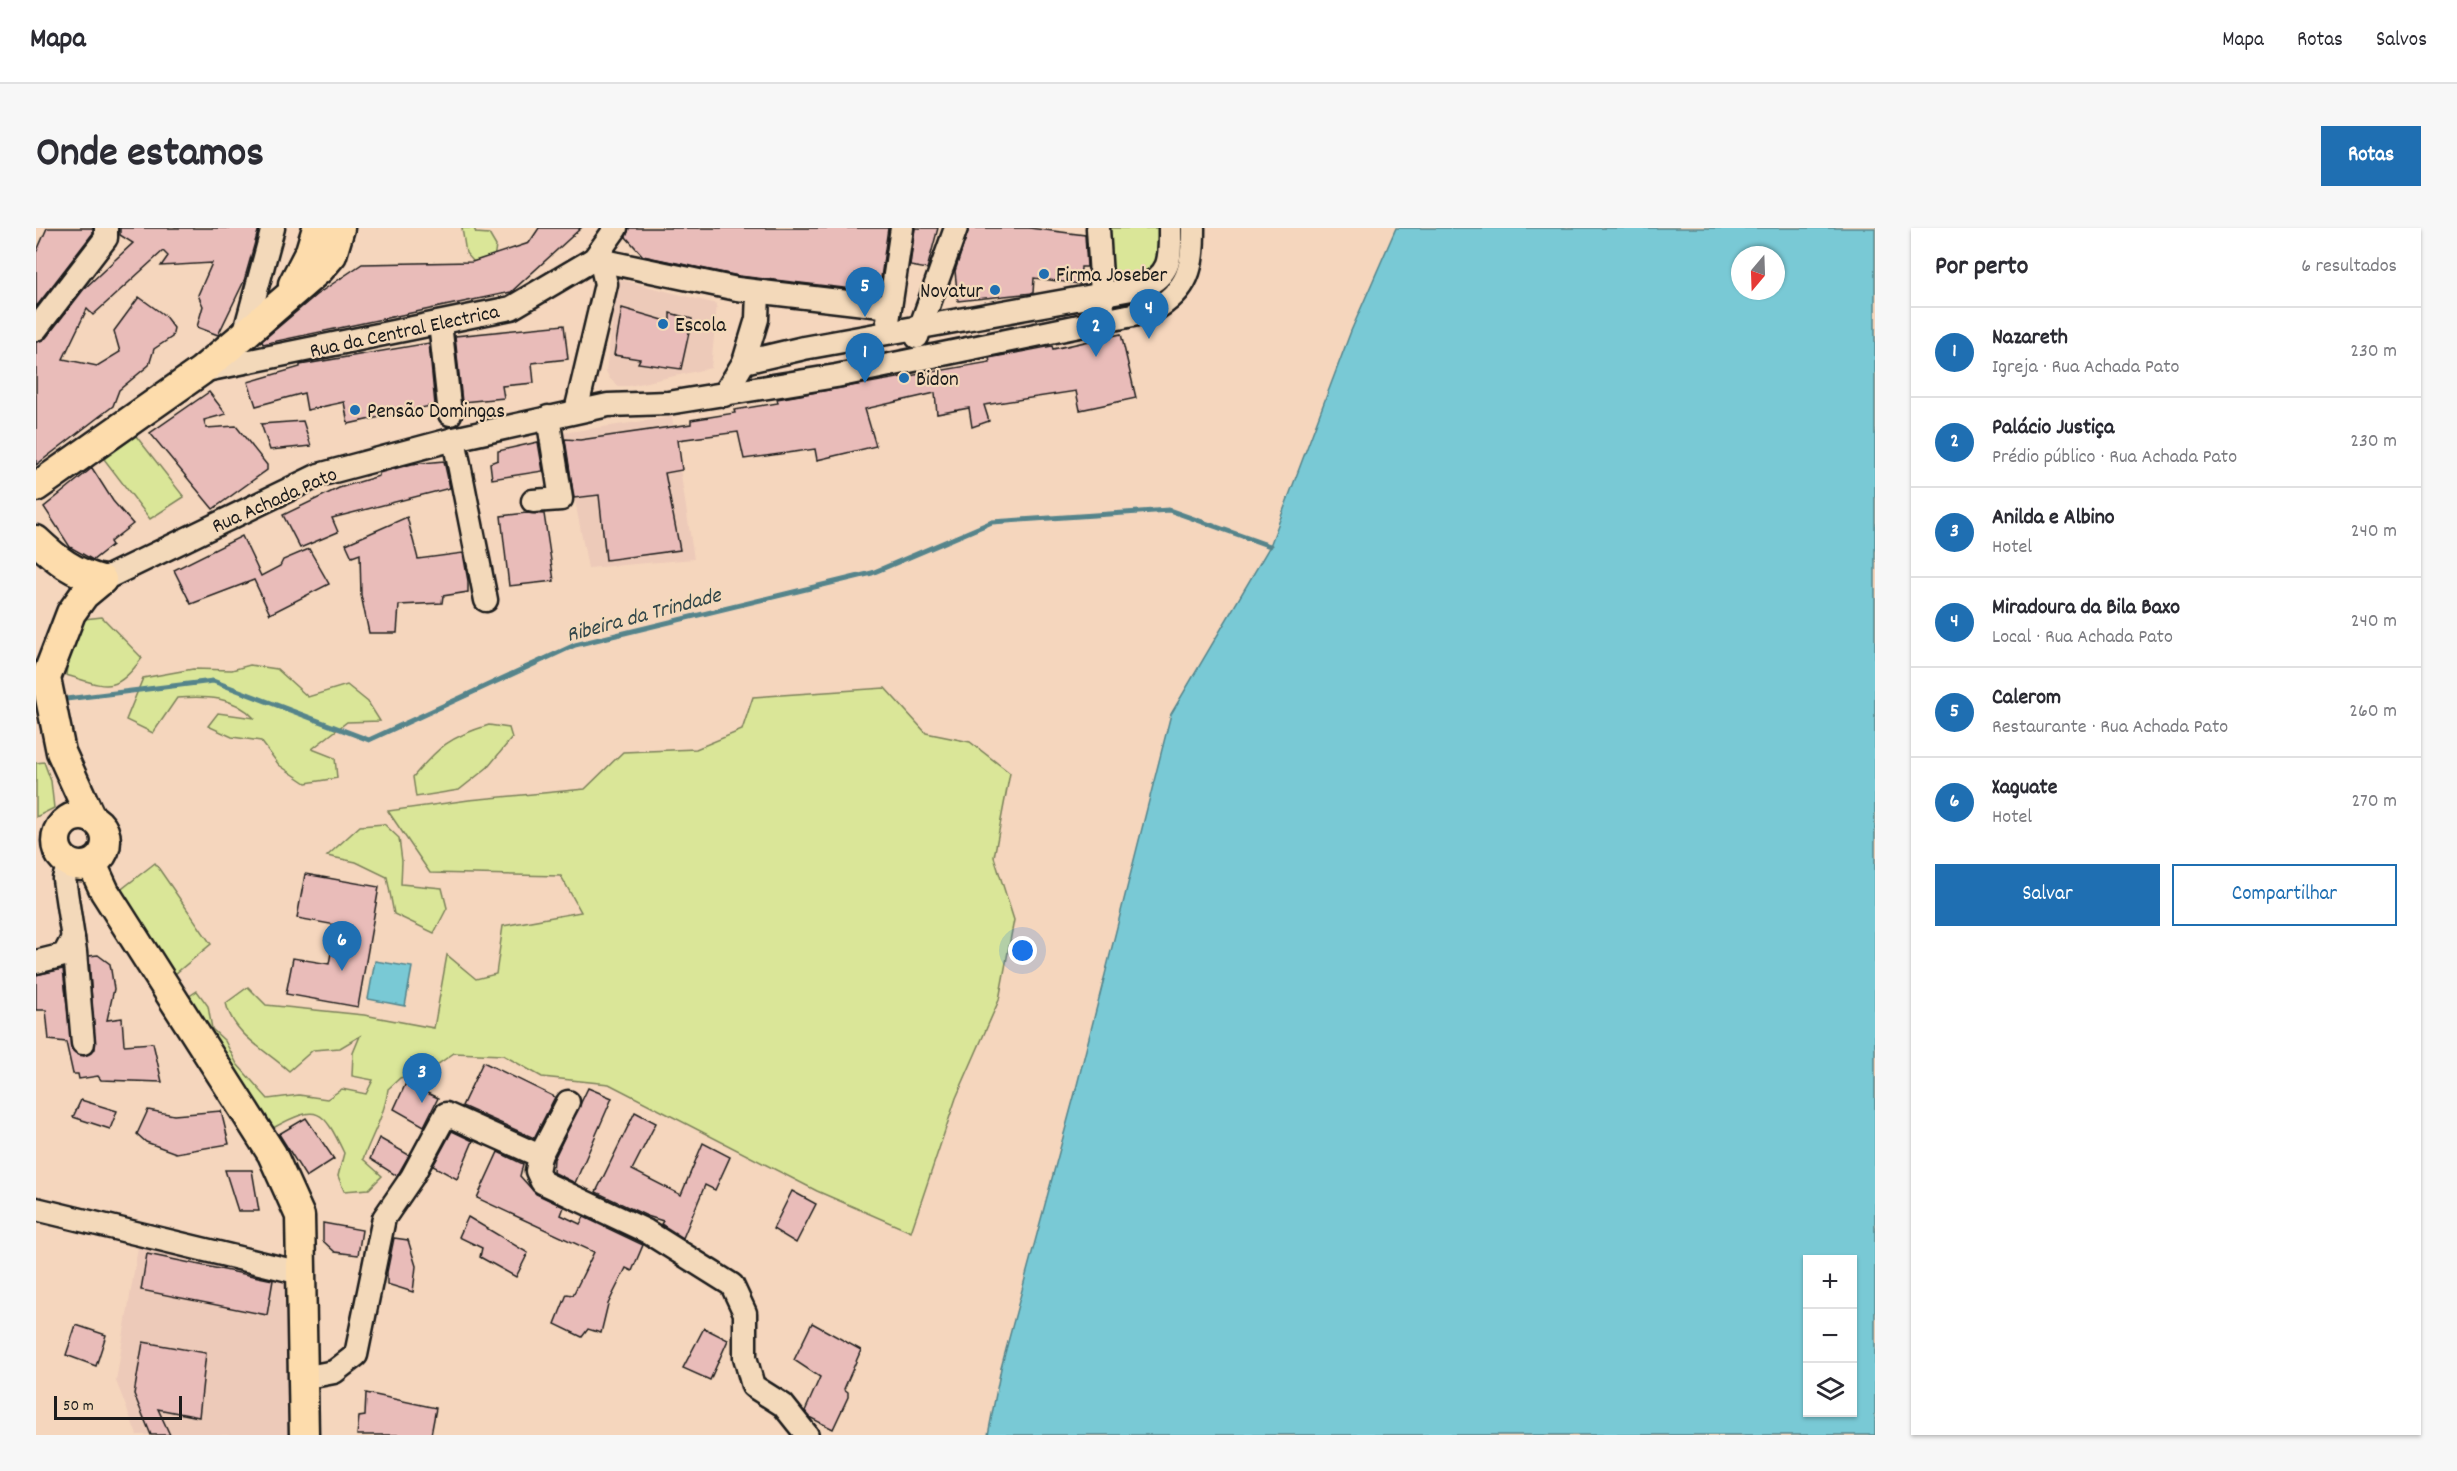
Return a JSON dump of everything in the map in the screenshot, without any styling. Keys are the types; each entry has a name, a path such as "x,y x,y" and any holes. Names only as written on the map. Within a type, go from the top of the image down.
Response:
{"main road":[{"path":"287,297 310,250 317,228"},
{"path":"36,487 201,371 244,335 332,255 340,228"},
{"path":"36,540 62,565 80,575 93,587 65,624 41,665 78,820"},
{"path":"78,820 56,835 56,844 65,861 105,892 272,1154 300,1216 304,1435"},
{"path":"65,861 102,855 106,843 103,829 78,820"}],"street":[{"path":"36,329 106,238 106,228"},
{"path":"244,335 273,228"},
{"name":"Rua da Central Electrica","path":"201,371 512,308 594,260 615,228"},
{"path":"886,333 902,228"},
{"path":"908,361 956,228"},
{"path":"1098,228 1104,323"},
{"path":"744,362 886,333 1143,287 1158,280 1166,269 1170,252 1170,228"},
{"name":"Rua Achada Pato","path":"93,587 319,475 454,439 608,405 668,403 724,394 1104,323 1152,311 1170,301 1186,281 1193,260 1193,228"},
{"path":"594,260 758,292 890,307"},
{"path":"576,411 606,284 602,267 594,260"},
{"path":"724,394 744,362 757,319 758,292"},
{"path":"440,323 450,414"},
{"path":"533,501 561,499 548,417"},
{"path":"454,439 486,600"},
{"path":"65,861 64,879 73,938 83,1044"},
{"path":"36,962 64,956 73,938"},
{"path":"568,1102 540,1156 537,1171 542,1182 645,1231 732,1285 745,1313 745,1357 753,1386 783,1405 807,1435"},
{"path":"303,1378 334,1372 356,1355 384,1218 412,1177 446,1114 540,1156"},
{"path":"36,1209 301,1273"}],"shaded area":[{"name":"Escola","path":"618,279 717,304 711,368 629,386 618,386 610,379 606,371"},
{"path":"672,417 694,559 588,568 562,433"},
{"path":"142,1223 301,1273 304,1435 137,1435 116,1381"}],"green space":[{"path":"462,228 474,228 476,233 489,234 496,246 493,264 479,268 466,253"},
{"path":"1108,228 1176,228 1177,258 1116,295"},
{"path":"136,436 184,497 150,519 104,459"},
{"path":"102,617 142,658 124,678 109,685 91,683 66,675 69,651 84,619"},
{"path":"250,665 277,669 308,697 347,685 368,702 380,721 347,722 312,749 335,758 337,778 306,783 279,765 261,741 232,737 208,726 218,713 254,718 238,705 228,701 198,697 177,698 153,733 126,720 143,678 193,669 232,670"},
{"path":"885,688 926,733 970,742 1010,773 994,857 1014,920 999,1000 956,1098 911,1232 817,1191 609,1084 542,1077 503,1055 454,1053 431,1069 400,1078 388,1089 381,1116 363,1159 382,1176 369,1189 344,1191 338,1176 344,1153 324,1119 310,1113 300,1115 273,1128 259,1113 185,999 197,991 208,1006 212,1029 225,1041 237,1064 268,1099 299,1095 327,1099 342,1089 366,1094 373,1080 352,1076 353,1053 360,1036 340,1048 313,1050 289,1071 243,1033 230,1014 226,1003 248,987 266,1005 364,1015 434,1028 447,955 476,979 496,974 503,926 581,912 561,876 430,873 388,811 469,800 585,789 623,752 696,749 742,730 753,697"},
{"path":"489,725 509,728 512,738 488,767 459,790 416,797 413,777 430,757 446,744 464,734"},
{"path":"44,762 51,781 54,808 36,817 36,763"},
{"path":"384,824 399,838 402,861 401,884 442,888 447,908 434,933 394,914 387,877 356,862 327,856 360,826"},
{"path":"155,863 211,944 170,978 118,892"}],"water":[{"path":"1396,228 1875,228 1875,1435 988,1435 1001,1368 1075,1093 1171,714 1270,546 1351,331"},
{"path":"375,961 412,967 405,1006 368,999"}],"building":[{"path":"47,228 93,228 93,233 36,307 36,253"},
{"path":"120,228 259,228 244,281 218,335 197,327 203,306 198,295 212,263 161,266 168,256 163,251 93,315 87,309 63,359 97,366 120,352 114,331 139,297 164,315 174,328 172,337 154,349 149,365 119,390 113,406 36,465 36,342 46,338 84,289 133,243 120,235"},
{"path":"539,228 581,228 511,292 263,344 262,341 316,295 362,264 472,262 529,243"},
{"path":"629,228 888,228 879,292 739,276 643,256 626,237"},
{"path":"915,228 938,228 927,269 910,266"},
{"path":"969,228 1029,228 1085,235 1087,267 1081,267 1080,284 1034,278 1033,293 958,301 955,271"},
{"path":"622,308 670,322 670,313 692,319 681,369 638,363 640,359 614,355"},
{"path":"564,325 568,359 532,363 534,383 502,386 504,398 462,402 455,336"},
{"path":"1121,334 1136,398 1080,410 1076,391 984,405 989,421 972,427 969,408 937,414 935,393 865,409 876,446 817,460 815,449 744,459 738,432 678,440 682,470 665,473 680,550 606,560 599,495 574,498 565,439 580,440 691,424 691,420 778,403 777,399 990,362 989,358 1052,346 1053,349"},
{"path":"429,343 435,405 348,424 344,402 307,410 304,393 256,406 248,382 300,367 300,365"},
{"path":"209,392 226,414 204,420 206,428 236,426 267,465 267,470 213,509 150,433"},
{"path":"303,421 311,446 270,450 261,424"},
{"path":"538,442 543,471 492,479 490,463 498,460 498,451"},
{"path":"444,461 450,488 332,518 338,532 300,548 283,515 339,488 379,476 379,473 412,464"},
{"path":"92,468 113,501 133,524 110,542 112,545 93,560 70,547 44,507"},
{"path":"526,513 544,514 554,581 509,586 501,516"},
{"path":"407,517 418,559 463,553 468,592 443,596 442,603 399,605 397,633 369,633 361,595 360,554 352,557 346,544"},
{"path":"242,536 261,576 280,566 283,560 309,549 329,584 270,614 254,580 191,604 174,570"},
{"path":"305,874 379,887 358,1007 286,994 293,958 329,964 336,925 297,918"},
{"path":"98,955 110,964 114,989 107,1020 122,1018 124,1045 153,1043 162,1082 101,1080 98,1076 79,1079 78,1074 73,1074 66,1042 49,1040 46,1010 36,1010 36,975 63,969 72,1050 84,1056 95,1049 89,956"},
{"path":"483,1062 555,1097 534,1138 462,1106"},
{"path":"406,1083 438,1098 424,1126 394,1109"},
{"path":"588,1088 612,1098 575,1183 553,1172 554,1159"},
{"path":"81,1100 117,1111 110,1129 73,1117"},
{"path":"148,1110 174,1115 221,1111 229,1144 176,1153 146,1142 137,1134"},
{"path":"635,1112 656,1123 632,1170 681,1195 703,1143 730,1157 715,1190 705,1185 683,1238 661,1224 663,1221 596,1192"},
{"path":"306,1118 334,1159 306,1177 279,1134"},
{"path":"452,1131 473,1141 457,1179 433,1166"},
{"path":"379,1138 409,1155 397,1176 370,1159"},
{"path":"498,1152 523,1164 520,1176 536,1194 564,1207 561,1215 580,1224 584,1217 643,1245 632,1271 626,1268 608,1304 601,1333 588,1329 582,1337 555,1324 567,1294 573,1295 594,1252 477,1198"},
{"path":"225,1170 252,1170 259,1211 238,1211"},
{"path":"792,1191 816,1204 796,1243 773,1229"},
{"path":"468,1217 528,1253 516,1277 480,1257 482,1248 459,1237"},
{"path":"323,1223 362,1230 358,1255 335,1252 323,1241"},
{"path":"394,1238 408,1240 416,1266 413,1292 387,1284 387,1272"},
{"path":"147,1254 273,1280 267,1315 141,1290"},
{"path":"812,1323 861,1350 844,1389 848,1392 848,1397 833,1429 811,1418 805,1411 820,1377 794,1360"},
{"path":"76,1325 106,1335 96,1366 66,1355"},
{"path":"704,1328 728,1340 710,1380 683,1368"},
{"path":"143,1342 206,1353 199,1417 158,1409 170,1435 151,1435 134,1394"},
{"path":"366,1393 436,1408 431,1435 357,1435 359,1417 365,1416"}],"waterway":[{"name":"Ribeira da Trindade","path":"58,700 213,681 369,740 575,645 872,573 992,522 1169,510 1270,546"}],"place":[{"name":"Firma Joseber","path":"1044,274"},
{"name":"Novatur","path":"995,290"},
{"name":"Calerom","path":"865,317"},
{"name":"Escola","path":"663,324"},
{"name":"Miradoura da Bila Baxo","path":"1149,339"},
{"name":"Palácio Justiça","path":"1096,357"},
{"name":"Bidon","path":"904,378"},
{"name":"Nazareth","path":"865,383"},
{"name":"Pensão Domingas","path":"355,410"},
{"name":"Xaguate","path":"342,971"},
{"name":"Anilda e Albino","path":"422,1103"}]}
